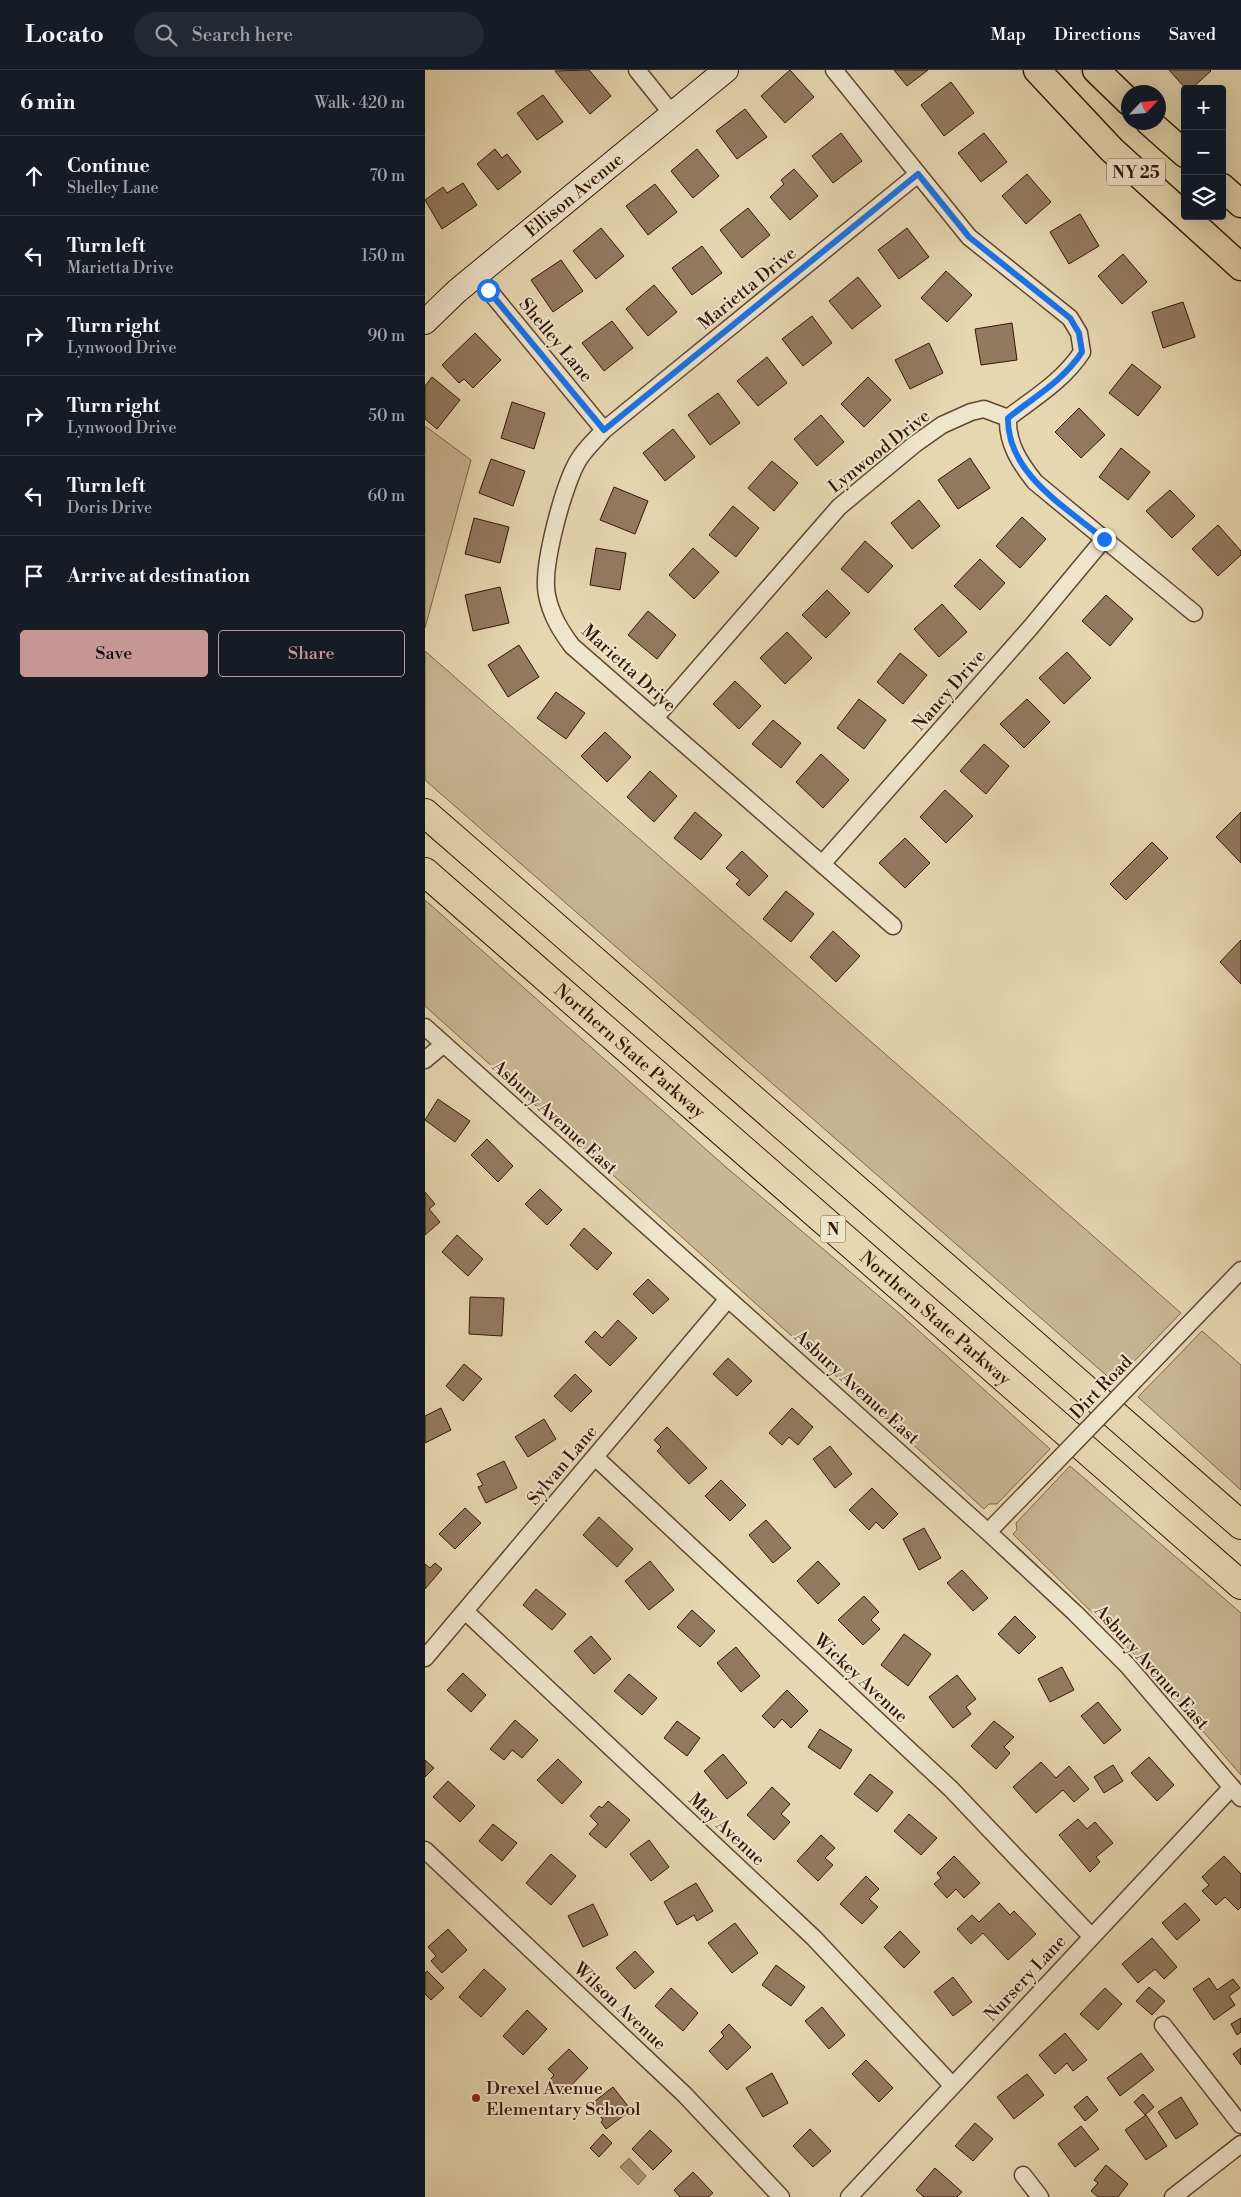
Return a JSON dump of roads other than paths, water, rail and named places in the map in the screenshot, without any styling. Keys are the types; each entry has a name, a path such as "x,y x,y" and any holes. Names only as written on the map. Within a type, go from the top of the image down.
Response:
{"highway":[{"path":"425,813 1241,1525"},
{"name":"Northern State Parkway","path":"425,872 1241,1585"}],"main road":[{"name":"NY 25","path":"1037,70 1112,150 1241,266"},
{"path":"1096,70 1121,94"},
{"name":"NY 25","path":"1158,130 1181,150"},
{"path":"1226,191 1241,204"}],"street":[{"path":"637,70 673,114"},
{"name":"Ellison Avenue","path":"425,322 457,291 726,70"},
{"path":"834,70 969,237 1070,318 1079,333 1082,352 1072,367 1045,392 1008,418 1009,440 1023,466 1035,482 1194,613"},
{"name":"Marietta Drive","path":"893,926 572,646 560,630 551,613 546,593 548,557 571,473 580,457 604,430 918,174"},
{"name":"Shelley Lane","path":"477,276 604,430"},
{"name":"Lynwood Drive","path":"655,718 839,508 915,444 943,425 971,412 984,410 1008,418"},
{"name":"Nancy Drive","path":"822,864 1030,628 1104,539"},
{"name":"Asbury Avenue East","path":"425,1027 988,1532 1075,1613 1128,1666 1237,1792"},
{"path":"425,1060 444,1044"},
{"name":"Dirt Road","path":"988,1532 1241,1270"},
{"name":"Sylvan Lane","path":"426,1654 465,1611 728,1298"},
{"name":"Wickey Avenue","path":"595,1457 951,1789 1091,1936"},
{"name":"May Avenue","path":"465,1611 814,1938 952,2085"},
{"name":"Nursery Lane","path":"849,2197 1091,1936 1237,1792"},
{"name":"Wilson Avenue","path":"425,1850 684,2094 781,2197"},
{"path":"1163,2025 1241,2125"},
{"path":"1173,2197 1241,2144"},
{"path":"1023,2175 1040,2197"}],"place":[{"name":"Drexel Avenue Elementary School","path":"476,2098"}]}
